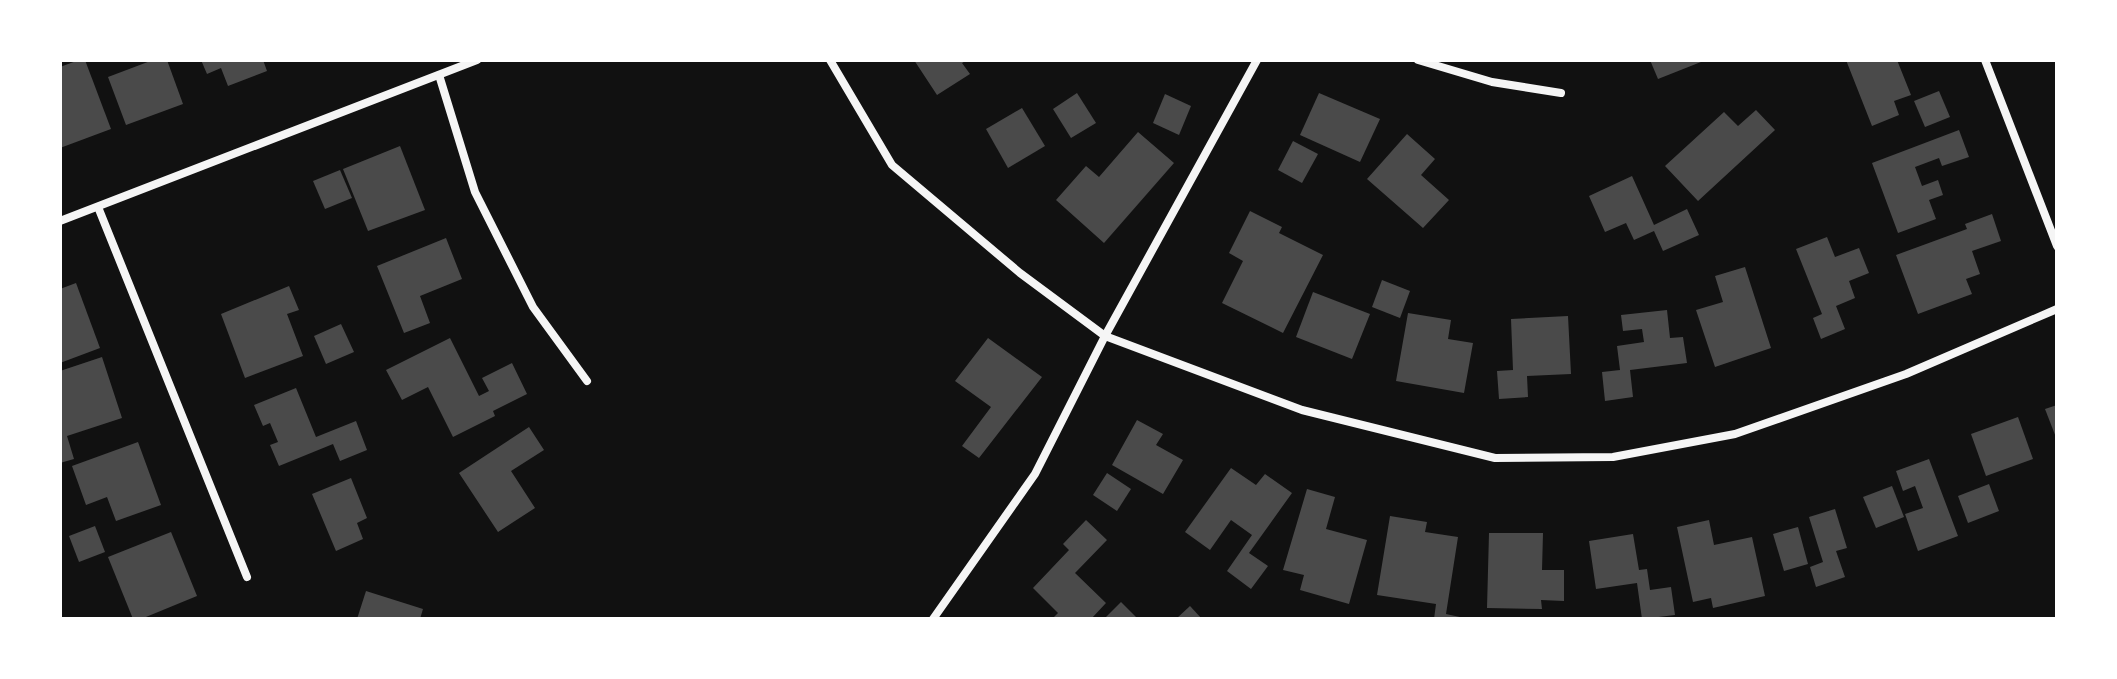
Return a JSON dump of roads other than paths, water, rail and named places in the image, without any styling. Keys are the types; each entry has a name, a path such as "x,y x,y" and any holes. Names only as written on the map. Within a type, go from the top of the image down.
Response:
{"street":[{"path":"60,221 477,60"},
{"path":"830,60 892,165 1020,273 1105,336 1302,410 1495,458 1613,457 1735,434 1906,374 2057,309"},
{"path":"936,618 1035,474 1105,336 1257,60"},
{"path":"1418,60 1492,82 1561,93"},
{"path":"1985,60 2057,246"},
{"path":"439,75 475,192 533,307 587,381"},
{"path":"98,207 247,577"}]}
